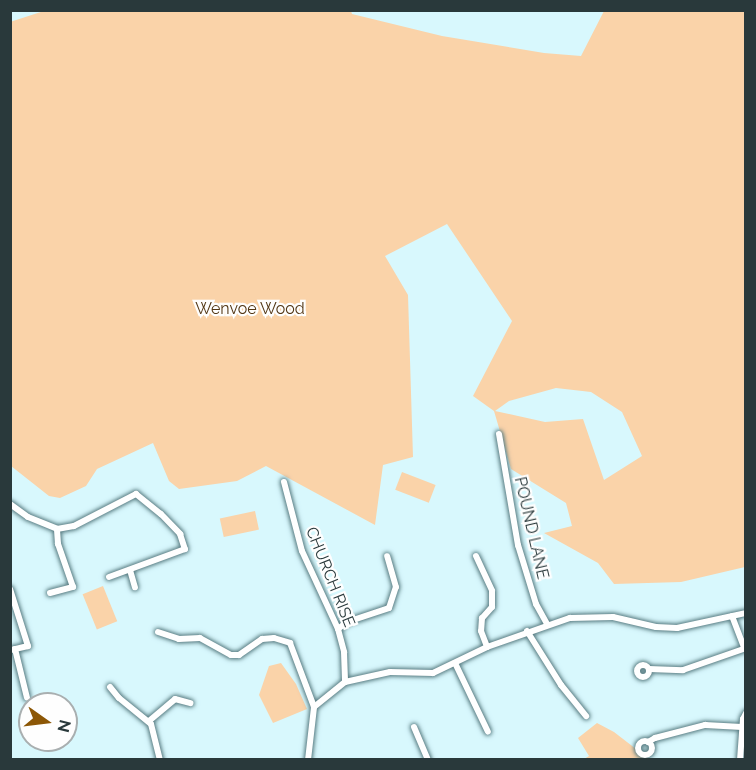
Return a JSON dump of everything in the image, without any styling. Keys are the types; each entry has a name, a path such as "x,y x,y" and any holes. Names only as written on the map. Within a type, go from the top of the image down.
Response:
{"street":[{"name":"POUND LANE","path":"499,434 518,544 536,604 547,624"},
{"name":"CHURCH RISE","path":"284,482 302,551 338,629 344,652 345,682"},
{"path":"10,504 28,517 57,529 74,526 136,494 161,514 180,534 185,549 109,577"},
{"path":"50,593 73,587 58,544 57,529"},
{"path":"338,629 347,622 389,608 396,587 387,555"},
{"path":"476,556 492,591 492,607 482,618 481,631 487,646"},
{"path":"129,570 135,587"},
{"path":"10,589 28,646 13,649 25,692"},
{"path":"314,707 345,682 390,672 433,673 487,646 547,624 591,616 613,617 656,627 677,628 746,613"},
{"path":"649,669 682,670 745,648 732,616"},
{"path":"527,631 561,685 586,716"},
{"path":"158,632 168,638 200,638 231,655 239,655 262,639 274,638 290,643 314,707 308,759"},
{"path":"455,663 488,732"},
{"path":"110,687 119,698 149,722 153,729 160,759"},
{"path":"149,722 175,699 190,703"},
{"path":"740,759 742,727 746,712"},
{"path":"648,742 655,738 705,725 742,727"},
{"path":"414,727 428,759"}],"green space":[{"name":"Wenvoe Wood","path":"47,10 351,11 352,14 442,36 544,53 581,56 604,11 745,11 745,567 681,582 614,584 598,563 544,533 572,526 566,503 511,469 494,411 473,396 512,321 447,224 385,256 408,295 413,457 383,465 375,525 266,466 237,481 179,489 169,481 153,443 97,469 86,486 60,498 49,496 11,466 10,22","holes":["556,388 591,392 622,412 642,456 604,480 583,419 545,422 495,411 509,401"]},
{"path":"402,472 436,485 429,503 395,490"},
{"path":"255,511 259,530 224,537 220,518"},
{"path":"103,586 117,621 97,629 83,594"},
{"path":"281,663 296,684 307,709 273,723 259,695 269,666"},
{"path":"597,723 614,732 649,759 584,759 589,756 578,738"}]}
